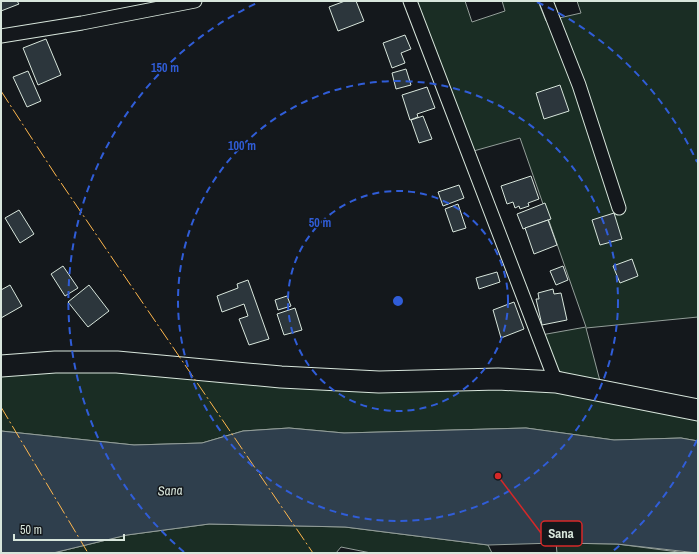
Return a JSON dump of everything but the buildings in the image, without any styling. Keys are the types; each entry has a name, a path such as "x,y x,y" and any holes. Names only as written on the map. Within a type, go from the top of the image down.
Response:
{"main road":[{"path":"1,366 55,362 117,362 281,377 379,382 498,379 556,382 698,410"}],"street":[{"path":"1,36 82,24 195,1"},
{"path":"410,1 556,382"},
{"path":"546,1 579,85 618,208"}],"green space":[{"path":"411,1 465,1 472,22 505,11 502,1 538,1 546,21 581,13 577,1 698,1 698,317 586,328 600,381 565,374 554,368 541,335 586,327 520,138 470,152"},
{"path":"61,371 119,371 553,392 698,418 698,441 681,438 614,440 526,428 344,433 289,428 243,431 202,443 134,445 1,431 1,376"},
{"path":"209,524 345,527 488,545 492,553 371,553 341,547 336,553 53,553 127,535"},
{"path":"556,543 617,544 686,553 557,553"}],"water":[{"path":"289,428 344,433 526,428 614,440 681,438 698,441 698,553 617,544 556,543 488,545 345,527 209,524 127,535 53,553 1,553 1,431 134,445 202,443 243,431"}],"power":[{"path":"1,91 55,174 313,553"},
{"path":"1,407 88,553"}],"place":[{"name":"Sana","path":"498,476"}]}
